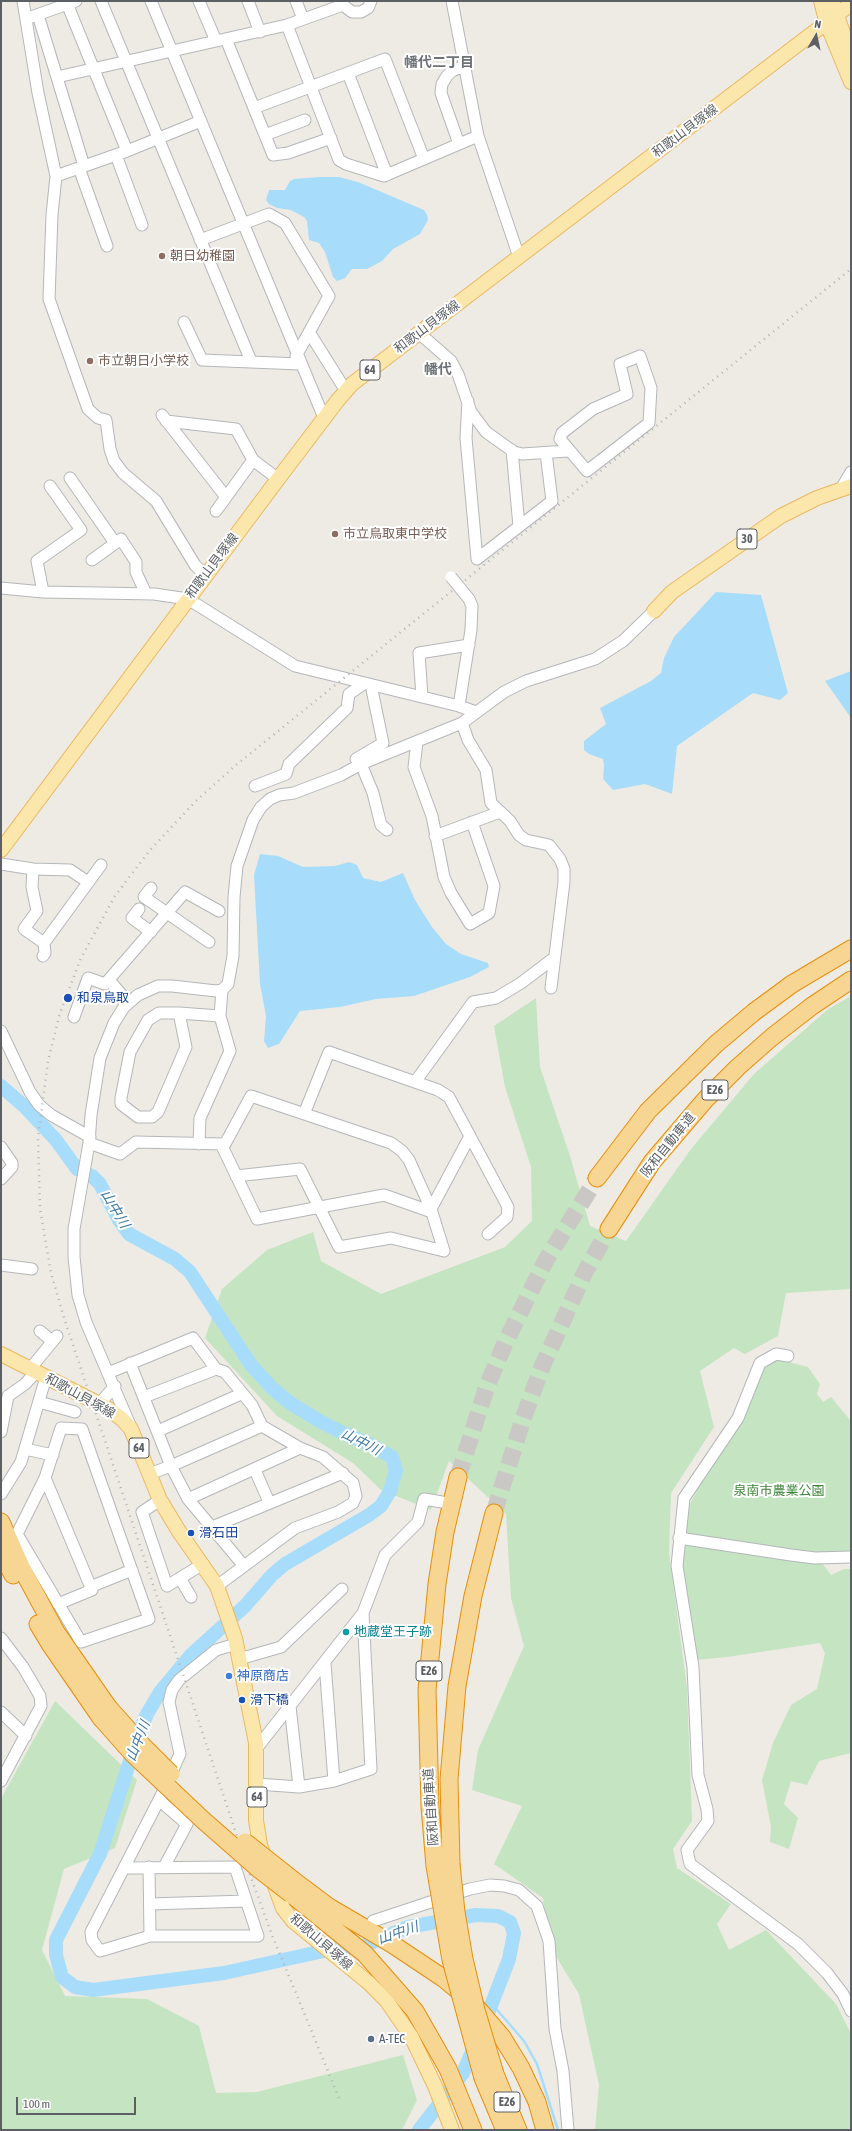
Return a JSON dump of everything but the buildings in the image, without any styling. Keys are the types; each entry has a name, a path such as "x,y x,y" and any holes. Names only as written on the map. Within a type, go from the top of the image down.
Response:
{"highway":[{"name":"E26","path":"597,1178 648,1111 716,1044 754,1012 792,984 851,949"},
{"name":"阪和自動車道","path":"609,1229 652,1162 705,1100 738,1067 772,1037 812,1006 851,980"},
{"name":"阪和自動車道","path":"458,1477 437,1584 427,1690 430,1799 443,1865 456,1912 464,1960 489,2076 505,2130"},
{"name":"阪和自動車道","path":"443,1865 457,1686 473,1596 494,1513"},
{"path":"1,1522 6,1548 50,1644 105,1713 133,1754 203,1820 260,1870 329,1907 365,1922 392,1944 443,1978 472,2002 502,2037 521,2068 537,2102 545,2130"},
{"path":"292,1887 365,1954 415,2011 448,2069 473,2130"},
{"name":"阪和自動車道","path":"489,2076 518,2130"}],"main road":[{"path":"821,1 851,56"},
{"path":"832,1 832,19 851,82"},
{"name":"和歌山貝塚線","path":"1,850 278,479 346,391 362,376 851,4"},
{"name":"30","path":"654,611 672,592 770,523 817,498 846,487"},
{"name":"和歌山貝塚線","path":"1,1354 99,1404 122,1419 132,1429 160,1500 180,1533 203,1564 219,1592 235,1641 256,1749 256,1820 260,1845 277,1895 283,1908 292,1921 386,2000 401,2020 435,2086 452,2130"}],"street":[{"path":"23,1 25,19 56,176 52,215 49,299 88,409 98,418 106,420 110,449 114,461 123,473 156,501 195,565 206,576"},
{"path":"101,1 157,139 251,361"},
{"path":"151,1 298,360 324,418"},
{"path":"199,1 221,40 254,108 273,155 288,153 331,138"},
{"path":"248,1 260,32"},
{"path":"296,1 303,19"},
{"path":"57,77 287,25 342,3 352,12 361,12 368,8 371,1"},
{"path":"452,1 478,136 519,257"},
{"path":"25,19 70,2 94,68 122,153 142,225"},
{"path":"38,15 57,77 81,167 107,246"},
{"path":"287,25 339,160 346,164 384,176 478,136"},
{"path":"254,108 385,59 424,159"},
{"path":"459,144 441,93 442,84 447,76 452,71 464,66"},
{"path":"348,73 387,175"},
{"path":"265,134 305,120"},
{"path":"56,176 122,153 201,121"},
{"path":"200,240 269,214 285,223 329,296 309,332 298,360"},
{"path":"184,322 202,360 298,360"},
{"path":"309,332 346,391"},
{"path":"419,333 450,361 458,374 471,412 486,432 512,450 522,454 568,452 587,471 649,423 651,388 640,356 620,364 627,394 593,409 562,433 560,439 568,452"},
{"path":"468,401 466,438 478,558 552,501 546,453"},
{"path":"226,497 164,418 236,429 253,460 278,479"},
{"path":"512,450 520,526"},
{"path":"216,511 253,460"},
{"path":"846,487 851,472"},
{"path":"70,478 115,543"},
{"path":"43,592 37,561 81,530 50,486"},
{"path":"92,560 121,539 136,562 136,572 146,594"},
{"path":"451,577 469,599 472,606 459,706"},
{"path":"1,588 43,592 146,594 188,599 295,666 459,706 476,712"},
{"path":"359,762 418,742 462,723 516,685 595,659 623,640 654,611"},
{"path":"422,697 419,653 468,645"},
{"path":"199,1144 200,1118 230,1051 220,1016 222,990 230,979 236,872 256,814 265,803 274,796 294,793 341,776 383,743 368,684"},
{"path":"255,786 286,774 289,764 347,708 349,694 368,684"},
{"path":"462,723 468,740 486,770 491,802 510,821 519,835 526,840 549,845 560,859 564,869 564,882 551,988"},
{"path":"418,742 414,767 432,816 435,836 449,888 470,924 489,913 494,886 472,822"},
{"path":"359,762 373,793 381,825 387,830"},
{"path":"435,836 500,812"},
{"path":"1,864 33,869 59,866 70,870 88,882"},
{"path":"42,956 45,952 44,943 101,865"},
{"path":"33,869 32,887 37,911 24,929 44,943"},
{"path":"151,888 144,897 209,942"},
{"path":"74,1017 88,978 105,984 185,892 219,911"},
{"path":"139,909 132,918 151,932"},
{"path":"415,1082 473,1002 496,998 521,983 554,958"},
{"path":"109,980 128,1002"},
{"path":"132,1429 115,1386 86,1322 78,1296 74,1257 76,1213 90,1140 91,1115 101,1052 114,1023 128,1002 138,995 158,986 222,990"},
{"path":"179,1013 186,1047 158,1112 152,1117 138,1117 121,1104 130,1052 148,1020 159,1013 179,1013 220,1016"},
{"path":"2,1033 30,1092 39,1105 51,1115 90,1140 120,1154 136,1142 225,1144 251,1096 391,1143 402,1151 409,1160 432,1210 444,1251 391,1238 340,1247 300,1168 236,1176"},
{"path":"304,1114 329,1052 415,1082 449,1097 508,1207 507,1217 488,1234"},
{"path":"432,1210 470,1136"},
{"path":"221,1144 257,1219 384,1195 432,1210"},
{"path":"1,1147 12,1163 12,1167 1,1179"},
{"path":"1,1265 25,1270"},
{"path":"1,1432 8,1396 37,1373 54,1338 40,1331"},
{"path":"108,1373 193,1338 216,1369 225,1372 241,1394 252,1405 262,1426 300,1448 323,1457 353,1483 356,1496 353,1503 327,1517 295,1528 244,1566 219,1592"},
{"path":"788,1356 776,1354 760,1363 738,1418 713,1452 684,1498 677,1566 693,1667 698,1776 707,1809 708,1822 687,1850 690,1864 798,1944 827,1972 843,1994 851,2011"},
{"path":"130,1363 172,1466 188,1499 244,1566"},
{"path":"144,1397 216,1369"},
{"path":"1,1494 21,1462 39,1402 37,1373"},
{"path":"99,1404 115,1386"},
{"path":"158,1430 241,1394"},
{"path":"39,1402 75,1412"},
{"path":"150,1474 172,1466 262,1426"},
{"path":"61,1428 82,1429 149,1619 80,1642 17,1534 45,1478 61,1428"},
{"path":"188,1499 255,1470 300,1448"},
{"path":"25,1449 53,1455"},
{"path":"255,1470 269,1502"},
{"path":"212,1527 269,1502 343,1473"},
{"path":"45,1478 92,1590 58,1604"},
{"path":"256,1749 363,1613 385,1555 418,1522 424,1499 442,1502"},
{"path":"160,1500 142,1512 167,1586 203,1564"},
{"path":"679,1538 815,1558 851,1557"},
{"path":"90,1587 132,1570"},
{"path":"180,1578 191,1597"},
{"path":"239,1659 281,1647 342,1589"},
{"path":"257,1784 299,1787 334,1782 371,1769 363,1613"},
{"path":"1,1638 23,1667 40,1696 41,1706 1,1781"},
{"path":"124,1868 235,1867 258,1936 150,1936 100,1951 92,1940 91,1932 159,1800 180,1754 169,1702 172,1690 179,1680 216,1650 235,1641"},
{"path":"325,1663 334,1782"},
{"path":"290,1706 299,1787"},
{"path":"1,1712 26,1736"},
{"path":"159,1800 187,1824 164,1867"},
{"path":"149,1868 150,1936"},
{"path":"365,1922 470,1889 490,1885 504,1886 519,1890 533,1901 537,1906 544,1922 549,1940 556,2029 563,2071 568,2130"},
{"path":"150,1904 246,1901"}],"green space":[{"path":"851,996 851,1289 786,1293 778,1336 745,1354 734,1348 700,1371 714,1427 671,1493 669,1553 687,1688 692,1821 673,1849 677,1868 731,1904 717,1924 729,1950 766,1930 836,2004 851,2034 851,2130 595,2130 599,2085 579,1994 549,1945 543,1898 494,1864 522,1806 472,1790 478,1750 524,1646 511,1598 506,1514 449,1461 431,1510 381,1490 353,1463 277,1416 205,1338 222,1289 267,1250 313,1232 321,1261 381,1294 505,1247 532,1221 531,1167 505,1087 494,1026 536,998 540,1067 570,1156 590,1226 626,1241 691,1149 754,1074 827,1010"},
{"name":"泉南市農業公園","path":"773,1358 808,1367 820,1384 817,1394 823,1402 831,1397 851,1421 851,1552 815,1554 831,1575 844,1569 851,1569 851,1753 819,1761 807,1785 791,1781 784,1804 798,1818 789,1849 770,1842 771,1827 762,1780 773,1743 791,1705 817,1689 825,1653 820,1643 727,1657 695,1660 681,1567 690,1504 759,1371"},
{"path":"55,1701 137,1780 115,1848 64,1869 42,1950 65,1996 147,1999 199,2026 216,2093 257,2092 403,2055 417,2100 402,2130 1,2130 1,1803 3,1795"}],"water":[{"path":"339,177 358,182 424,210 428,220 420,234 393,249 382,261 367,269 352,269 345,278 337,281 333,277 325,252 319,243 309,240 307,221 304,217 291,210 277,208 269,204 266,200 269,190 285,190 290,181 294,179"},
{"path":"716,592 761,595 788,693 780,700 753,693 677,746 672,794 645,784 613,790 603,779 603,759 589,754 584,750 584,741 606,724 600,708 651,681 661,673 664,658 674,637"},
{"path":"851,671 851,718 825,681"},
{"path":"260,854 278,856 303,867 335,866 349,862 357,865 363,878 381,882 403,873 415,900 432,927 446,944 461,954 488,963 489,967 470,977 414,996 376,999 340,1007 300,1011 279,1044 268,1048 264,1041 266,1016 260,984 254,875"}],"waterway":[{"name":"山中川","path":"1,1086 24,1106 56,1140 77,1169 92,1176 100,1184 119,1220 129,1234 175,1259 190,1272 251,1365 273,1389 290,1403 321,1422 373,1446 392,1457 396,1470 390,1491 381,1506 369,1515 285,1564 272,1575 245,1606 191,1655 160,1692 147,1714 138,1736 100,1854 56,1940 56,1955 62,1977 75,1987 93,1990 224,1973 337,1948 359,1948 408,1927 476,1915 498,1916 510,1922 514,1933 509,1959 463,2073 419,2130"},
{"path":"492,2004 524,2041 537,2064 558,2130"}],"tunnel":[{"path":"458,1477 487,1386 506,1341 546,1260 597,1178"},
{"path":"494,1513 523,1419 542,1367 584,1274 609,1229"}],"railway":[{"path":"339,2098 272,1935 249,1872 65,1321 51,1273 40,1209 38,1138 48,1061 60,1013 81,958 115,896 150,850 196,801 236,765 851,269"}],"place":[{"name":"朝日幼稚園","path":"162,256"},
{"name":"市立朝日小学校","path":"90,361"},
{"name":"市立鳥取東中学校","path":"335,534"},
{"name":"和泉鳥取","path":"68,998"},
{"name":"滑石田","path":"191,1533"},
{"name":"地蔵堂王子跡","path":"346,1632"},
{"name":"神原商店","path":"229,1676"},
{"name":"滑下橋","path":"242,1700"},
{"name":"A-TEC","path":"371,2039"}],"district":[{"name":"幡代二丁目","path":"439,63"},
{"name":"幡代","path":"438,370"}]}
